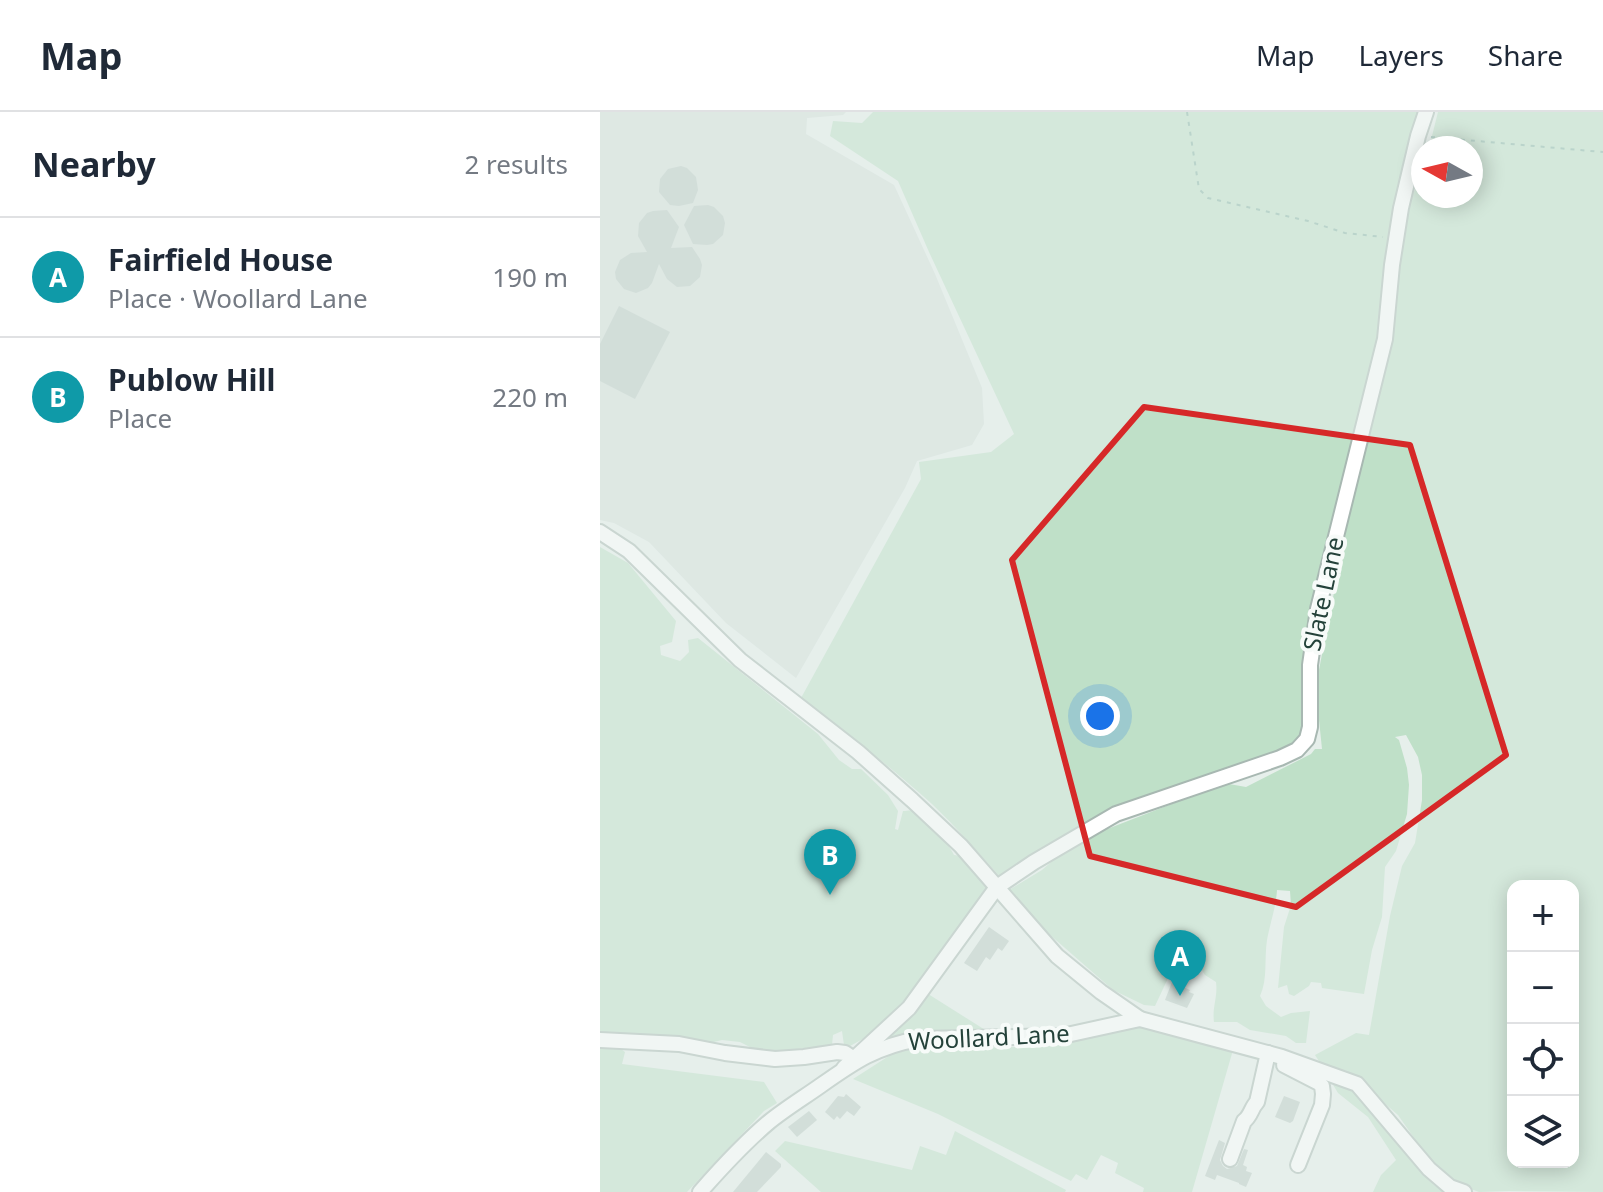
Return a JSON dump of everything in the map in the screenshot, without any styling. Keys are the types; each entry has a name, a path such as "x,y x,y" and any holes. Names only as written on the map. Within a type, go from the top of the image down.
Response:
{"street":[{"name":"Slate Lane","path":"1418,136 1426,112"},
{"name":"Slate Lane","path":"997,887 1116,814 1280,758 1297,750 1307,739 1310,727 1310,665 1318,609 1385,339 1396,238 1411,166"},
{"path":"600,532 629,551 740,660 858,752 912,800 961,846 1057,956 1140,1019"},
{"path":"600,1040 679,1044 775,1059 837,1052 845,1053 849,1064 909,1008 997,887"},
{"name":"Woollard Lane","path":"700,1192 740,1147 771,1120 849,1064 877,1049 919,1039 1062,1036 1140,1019 1270,1054 1357,1084 1429,1169 1450,1187 1464,1192"},
{"path":"1230,1159 1231,1139 1257,1102 1270,1054 1288,1068 1322,1086 1322,1105 1298,1165"}],"path":[{"path":"1187,112 1199,189 1208,198 1308,221 1345,233 1396,238"},
{"path":"1483,142 1603,152"}],"highlighted area":[{"path":"1144,407 1410,445 1506,755 1296,907 1090,856 1012,560"}],"shaded area":[{"path":"600,112 846,112 843,115 807,118 806,134 894,185 982,388 984,424 972,445 917,461 905,488 796,678 726,623 649,542 614,523 600,520"}],"green space":[{"path":"873,112 1421,112 1417,136 1411,136 1411,167 1380,338 1314,609 1303,736 1294,748 1112,811 1083,824 1000,877 932,804 801,698 921,479 919,462 991,452 1014,434 898,181 830,136 833,121 862,123"},
{"path":"1438,112 1603,112 1603,1192 1479,1192 1452,1182 1426,1155 1398,1115 1347,1071 1322,1066 1315,1055 1356,1033 1369,1035 1390,916 1402,866 1415,843 1422,800 1418,757 1406,735 1395,737 1399,740 1407,768 1407,814 1396,851 1385,867 1382,917 1364,994 1322,988 1321,983 1311,982 1294,996 1289,994 1287,985 1278,988 1284,927 1291,905 1290,891 1277,890 1260,996 1266,1006 1281,1017 1310,1011 1306,1043 1250,1030 1237,1022 1214,1022 1216,982 1202,970 1177,959 1155,1006 1144,1005 1113,990 1041,927 1009,890 1042,870 1074,842 1229,784 1246,787 1311,754 1315,749 1322,749 1318,675 1411,200 1411,208 1483,208 1483,136 1432,136"},
{"path":"600,547 628,563 676,621 672,642 660,646 661,655 680,661 689,652 688,640 698,638 818,734 839,760 852,769 861,769 888,795 898,811 895,829 898,830 903,811 917,813 988,887 986,896 903,1006 881,1029 850,1046 844,1045 842,1031 833,1035 832,1045 762,1053 740,1042 722,1040 710,1046 600,1031"},
{"path":"925,992 990,1033 883,1043 883,1037"},
{"path":"1140,1027 1233,1050 1192,1192 1143,1192 1144,1188 1115,1173 1118,1163 1101,1155 1087,1180 1076,1174 1071,1181 938,1114 853,1079 892,1054 916,1048 1019,1047"},
{"path":"600,1046 618,1047 625,1052 622,1064 764,1082 777,1103 764,1111 687,1192 600,1192"},
{"path":"1332,1083 1350,1085 1434,1185 1447,1192 1373,1192 1381,1175 1396,1160 1368,1117 1338,1093"},
{"path":"955,1131 1065,1192 821,1192 775,1151 785,1141 912,1170 920,1146 946,1155"}],"building":[{"path":"681,166 696,177 698,190 693,203 670,205 659,192 660,179 668,169"},
{"path":"708,205 723,216 723,235 713,244 693,244 684,225 694,206"},
{"path":"667,210 679,227 671,248 692,247 702,265 700,277 690,286 677,287 667,279 659,264 648,288 636,293 624,289 615,272 620,260 631,253 647,252 638,236 639,223 647,213"},
{"path":"619,306 670,332 635,399 600,381 600,344"},
{"path":"989,927 1009,941 1002,951 998,948 990,960 986,957 977,971 964,963"},
{"path":"1172,982 1194,994 1187,1008 1165,1000"},
{"path":"846,1094 861,1107 854,1116 847,1111 840,1119 837,1116 834,1120 825,1112 838,1096 844,1097"},
{"path":"1284,1096 1300,1102 1290,1123 1275,1117"},
{"path":"809,1111 817,1120 797,1137 788,1127"},
{"path":"1219,1140 1225,1143 1220,1160 1227,1169 1237,1166 1244,1149 1248,1150 1243,1165 1247,1167 1246,1171 1252,1173 1246,1187 1217,1175 1215,1180 1205,1176"},
{"path":"766,1152 781,1167 757,1192 733,1192"}],"place":[{"name":"Publow Hill","path":"830,895"},
{"name":"Fairfield House","path":"1180,996"}]}
